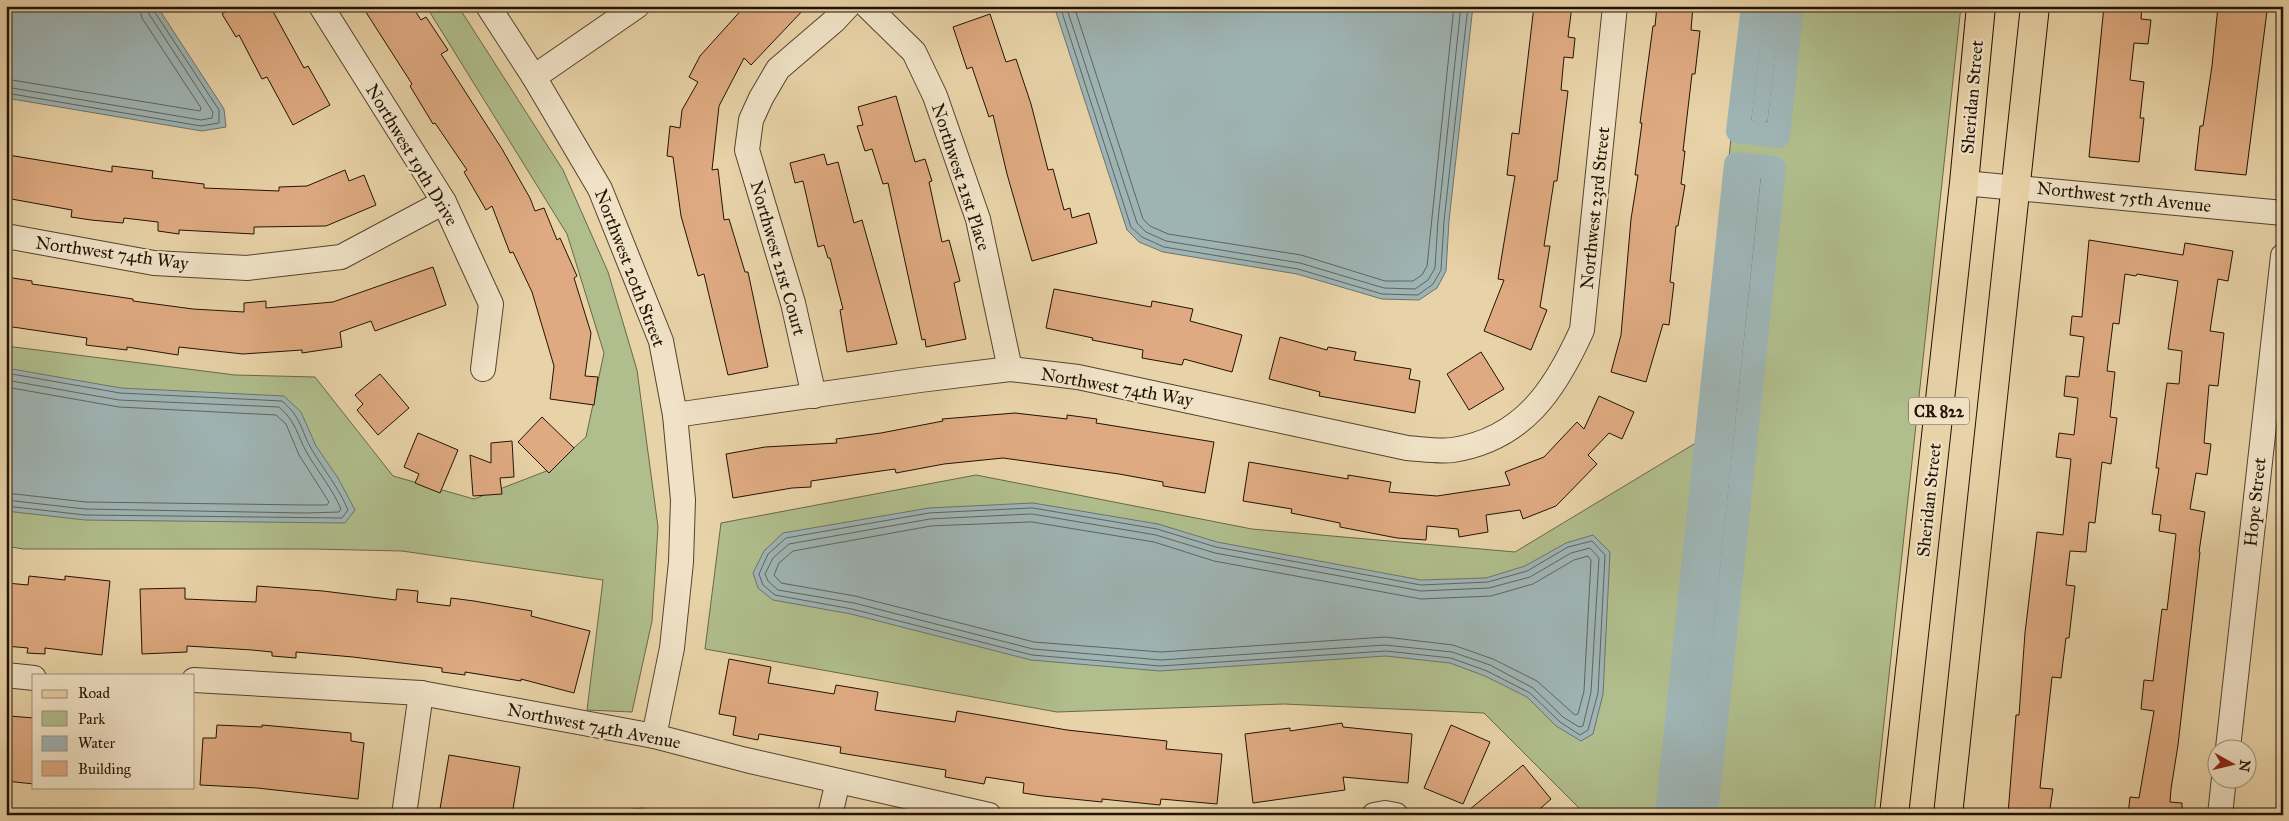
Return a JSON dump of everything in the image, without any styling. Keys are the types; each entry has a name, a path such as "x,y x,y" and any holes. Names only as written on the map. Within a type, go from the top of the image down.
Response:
{"main road":[{"name":"Sheridan Street","path":"1894,815 1964,182 1981,6"},
{"name":"CR 822","path":"1948,815 2034,6"}],"street":[{"name":"Northwest 19th Drive","path":"321,6 444,202 491,304 483,369"},
{"name":"Northwest 20th Street","path":"488,6 534,77 600,189 661,340 674,415 683,500 681,562 672,648 654,736"},
{"path":"534,77 637,6"},
{"name":"Northwest 21st Court","path":"814,396 794,304 747,150 751,120 778,69 834,21 848,6"},
{"name":"Northwest 21st Place","path":"867,6 914,52 935,96 978,219 1010,369"},
{"name":"Northwest 23rd Street","path":"1543,399 1565,368 1582,330 1615,6"},
{"name":"Northwest 75th Avenue","path":"1964,182 2283,213"},
{"name":"Northwest 74th Way","path":"6,236 154,263 247,268 341,257 444,202"},
{"name":"Hope Street","path":"2229,738 2283,256"},
{"name":"Northwest 74th Way","path":"674,415 1010,369 1078,377 1407,448 1452,450 1487,441 1517,423 1543,399"},
{"path":"6,675 32,678"},
{"name":"Northwest 74th Avenue","path":"195,680 421,692 654,736 746,760 989,815"},
{"path":"404,815 421,692"},
{"path":"830,815 838,781"},
{"path":"2220,815 2223,788"},
{"path":"1374,815 1385,813 1396,815"}],"green space":[{"path":"426,6 458,6 563,170 608,272 637,370 658,527 652,621 632,712 587,710 603,580 402,551 313,549 23,549 6,546 6,346 235,375 315,377 393,476 474,499 549,470 586,437 604,353 567,234"},
{"path":"1745,6 1961,6 1874,815 1586,815 1484,713 1284,704 1057,712 705,649 721,523 976,475 1252,529 1515,552 1699,441"}],"water":[{"path":"6,6 157,6 224,109 226,127 202,131 6,98"},
{"path":"1054,6 1473,6 1449,221 1446,271 1437,288 1419,300 1382,299 1297,274 1163,252 1139,242 1127,230"},
{"path":"1753,6 1792,6 1778,136 1738,131"},
{"path":"1736,164 1774,168 1706,815 1667,815"},
{"path":"6,368 121,388 284,396 301,412 316,446 338,478 355,510 345,523 85,520 6,511"},
{"path":"1033,503 1158,524 1217,542 1421,580 1486,578 1525,566 1566,543 1593,535 1610,552 1603,694 1593,734 1581,741 1556,726 1527,697 1485,676 1450,663 1386,656 1160,671 1031,660 851,614 773,600 758,588 753,573 764,551 783,533 929,508"},
{"path":"644,808 654,815 586,815 589,813"}],"building":[{"path":"234,6 270,6 304,68 308,66 330,105 293,125 267,77 262,79 239,35 236,37 222,14"},
{"path":"362,6 412,6 421,20 426,17 448,50 441,54 502,149 530,198 535,211 544,208 557,240 560,238 577,276 574,278 591,333 585,376 598,377 594,405 550,399 554,366 532,292 513,252 510,253 492,206 486,210 464,172 467,170 435,123 433,124 410,86 412,84"},
{"path":"745,6 807,6 751,65 744,58 719,106 712,170 718,169 724,220 729,219 745,272 748,272 768,367 728,375 704,274 698,276 681,216 673,157 667,156 670,126 680,128 682,110 698,82 689,77 700,56"},
{"path":"1534,6 1572,6 1568,37 1575,38 1573,58 1564,57 1561,90 1568,91 1557,181 1554,181 1544,246 1550,246 1540,307 1547,310 1531,350 1484,331 1504,280 1498,279 1515,176 1507,175 1512,133 1519,134"},
{"path":"1657,6 1693,6 1691,30 1700,31 1695,74 1692,74 1683,151 1685,151 1681,184 1685,185 1678,226 1676,226 1670,282 1674,283 1669,325 1663,324 1646,382 1611,372 1621,335 1631,219 1638,175 1635,175 1642,123 1640,123"},
{"path":"2104,6 2142,6 2141,19 2151,20 2148,44 2134,43 2130,80 2144,82 2140,118 2144,118 2139,162 2089,157"},
{"path":"2218,6 2267,11 2246,175 2195,170 2200,126 2203,126 2212,66"},
{"path":"990,14 1006,62 1016,59 1031,104 1048,170 1053,169 1064,210 1070,208 1072,218 1089,213 1097,243 1032,261 1007,174 993,115 989,117 972,67 967,69 953,27"},
{"path":"896,96 915,162 925,159 932,181 929,182 942,242 949,240 960,281 954,283 966,339 926,347 925,339 922,340 888,183 883,184 872,149 865,151 857,126 863,125 858,107"},
{"path":"824,154 827,165 838,162 854,223 862,220 897,344 847,352 840,310 843,309 830,258 828,258 824,245 818,247 803,181 795,183 790,163"},
{"path":"8,155 112,172 112,166 153,171 152,178 204,184 204,188 279,191 279,187 307,186 345,170 349,181 364,175 376,205 326,226 254,227 254,234 179,230 179,234 158,231 158,222 124,218 123,223 71,217 72,210 6,198"},
{"path":"2089,240 2183,255 2185,243 2233,251 2228,281 2218,279 2210,331 2224,333 2218,386 2209,385 2204,443 2211,444 2207,475 2196,473 2190,509 2205,512 2170,802 2182,803 2182,815 2128,815 2130,797 2139,798 2154,711 2141,709 2144,680 2153,681 2162,609 2167,610 2176,534 2159,531 2161,515 2152,514 2159,468 2156,468 2167,383 2179,384 2182,351 2168,349 2178,281 2137,274 2136,276 2125,274 2119,324 2113,323 2107,371 2115,372 2110,417 2117,418 2111,464 2102,462 2095,523 2089,522 2086,552 2070,551 2066,585 2075,586 2069,638 2066,638 2061,678 2052,677 2040,788 2053,789 2049,815 2008,814 2016,715 2019,715 2025,633 2037,532 2063,535 2071,459 2056,457 2059,433 2074,435 2078,398 2064,396 2066,376 2079,377 2084,337 2070,335 2072,316 2082,317"},
{"path":"433,267 446,305 375,331 371,321 340,332 342,347 302,353 302,350 243,354 179,347 178,355 127,347 127,350 86,345 87,338 6,326 6,277 32,281 32,284 133,299 133,301 193,309 244,312 244,303 266,301 266,308 333,302"},
{"path":"1054,289 1151,307 1152,301 1193,309 1190,321 1242,335 1232,372 1184,359 1182,365 1142,358 1143,350 1092,340 1093,338 1046,328"},
{"path":"1280,337 1327,350 1328,347 1356,352 1354,360 1411,369 1409,379 1420,381 1415,413 1319,396 1320,392 1269,379"},
{"path":"1481,352 1504,389 1469,410 1447,374"},
{"path":"380,374 409,408 378,435 357,410 363,404 355,395"},
{"path":"1599,396 1634,412 1622,439 1609,433 1588,455 1597,464 1556,506 1523,519 1520,510 1486,515 1488,532 1459,537 1458,529 1427,526 1426,540 1397,538 1340,527 1340,523 1291,513 1292,509 1243,501 1249,462 1348,479 1348,475 1391,482 1389,492 1437,496 1510,485 1505,472 1544,457 1577,422 1584,429"},
{"path":"1015,413 1067,419 1067,415 1097,419 1096,423 1214,442 1205,493 1163,486 1163,482 1119,474 1003,458 944,464 896,473 895,469 811,481 811,487 792,488 733,498 726,454 765,447 837,443 836,439 881,433 943,421 942,419"},
{"path":"542,417 574,448 549,473 518,442"},
{"path":"418,433 458,450 440,493 415,483 419,474 404,467"},
{"path":"512,441 514,477 500,478 502,494 473,496 470,455 491,463 491,443"},
{"path":"29,576 65,580 65,576 110,581 102,655 45,648 45,654 27,653 28,648 6,646 7,583 28,585"},
{"path":"257,586 323,591 396,600 397,589 418,591 417,602 450,606 451,598 474,601 532,611 531,616 590,631 574,693 521,679 521,681 465,672 465,675 442,672 442,668 353,657 296,652 296,658 272,656 272,652 187,646 187,652 142,654 140,589 185,588 185,599 256,602"},
{"path":"729,659 771,667 768,683 834,694 836,685 878,692 875,710 955,722 957,711 1067,730 1167,741 1166,749 1222,754 1217,804 1161,799 1160,805 1102,799 1102,802 1043,796 1023,793 1024,783 986,777 984,784 945,777 946,770 840,753 841,747 759,734 758,740 733,735 736,717 719,714"},
{"path":"9,716 32,718 32,784 6,781 6,732"},
{"path":"1342,723 1343,727 1412,734 1408,783 1343,777 1345,790 1253,803 1245,734 1290,728 1290,731"},
{"path":"217,725 262,727 262,725 351,733 351,741 364,743 358,799 257,788 200,785 203,738 216,738"},
{"path":"1451,725 1490,742 1463,804 1424,788"},
{"path":"449,755 520,767 512,815 439,815"},
{"path":"1523,765 1551,799 1533,815 1463,815"}],"waterway":[{"path":"1753,6 1738,131 1778,136 1792,6"},
{"path":"1667,815 1736,164 1774,168 1706,815"}]}
